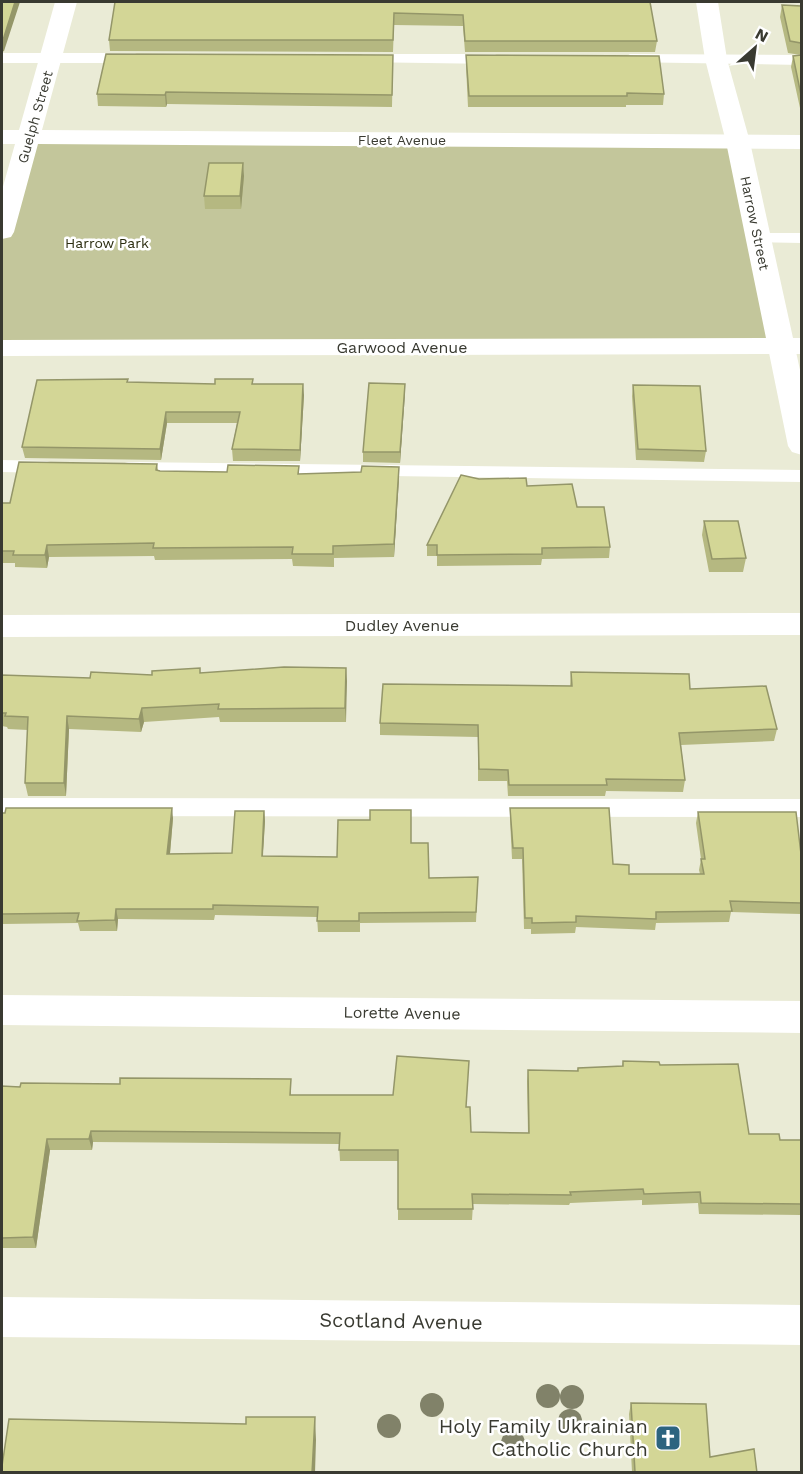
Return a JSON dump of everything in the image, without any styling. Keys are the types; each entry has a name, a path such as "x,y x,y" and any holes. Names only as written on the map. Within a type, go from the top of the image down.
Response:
{"street":[{"name":"Guelph Street","path":"2,231 66,2"},
{"name":"Harrow Street","path":"707,2 716,59 738,142 759,238 791,346 801,446"},
{"name":"Fleet Avenue","path":"2,137 801,142"},
{"name":"Garwood Avenue","path":"2,348 791,346"},
{"name":"Dudley Avenue","path":"2,626 801,624"},
{"name":"Lorette Avenue","path":"2,1010 801,1017"},
{"name":"Scotland Avenue","path":"2,1317 801,1325"}],"lane":[{"path":"2,58 147,58"},
{"path":"347,58 512,59"},
{"path":"618,59 801,60"},
{"path":"759,238 801,238"},
{"path":"2,466 61,467"},
{"path":"109,468 801,476"},
{"path":"2,807 801,808"}],"green space":[{"name":"Harrow Park","path":"30,137 738,142 781,346 2,348 2,232"}],"building":[{"path":"2,2 15,2 2,41"},
{"path":"115,2 650,2 657,41 465,41 463,15 394,13 393,40 109,40"},
{"path":"782,5 801,6 801,43 790,41"},
{"path":"106,54 393,55 392,95 166,92 165,95 97,94"},
{"path":"466,55 659,56 664,94 469,96"},
{"path":"801,55 801,95 793,56"},
{"path":"209,163 243,163 240,196 204,196"},
{"path":"128,379 127,382 215,384 215,379 253,379 252,384 303,384 300,450 232,449 240,412 166,412 160,449 22,447 37,380"},
{"path":"369,383 405,384 400,452 363,452"},
{"path":"633,385 700,386 706,451 638,449"},
{"path":"19,462 157,464 156,470 160,471 227,472 228,465 299,466 298,474 361,472 362,466 399,467 394,544 333,546 333,554 292,554 293,547 153,548 154,543 47,545 45,555 13,555 14,551 2,551 2,503 10,503"},
{"path":"461,475 479,479 526,478 527,486 572,484 577,507 604,507 610,547 542,548 542,554 437,555 437,545 427,545"},
{"path":"704,521 738,521 746,558 712,559"},
{"path":"284,667 346,668 345,708 218,709 219,704 142,708 139,719 67,716 64,783 25,783 28,717 5,716 6,713 2,713 2,675 90,678 91,672 152,675 152,671 200,668 200,673"},
{"path":"571,672 689,674 690,689 766,686 777,729 679,733 685,780 606,779 607,785 509,785 508,770 479,769 478,725 380,723 383,684 572,686"},
{"path":"6,808 172,808 167,854 232,853 235,811 264,811 262,856 337,857 338,820 370,820 370,810 411,810 411,843 428,843 429,878 478,877 476,912 359,913 359,921 317,921 318,907 213,905 213,909 116,909 115,920 77,921 79,913 2,914 2,813 5,813"},
{"path":"510,808 609,808 613,864 629,865 629,874 704,874 701,859 705,859 698,812 796,812 801,854 801,903 730,901 732,911 656,912 656,919 576,916 576,922 532,923 532,918 525,918 523,848 513,848"},
{"path":"397,1056 469,1061 466,1107 470,1107 471,1132 529,1133 528,1070 578,1071 578,1068 623,1066 623,1061 659,1062 660,1065 738,1064 749,1134 779,1134 780,1140 801,1140 801,1204 701,1203 700,1192 644,1194 643,1189 570,1192 571,1195 472,1194 473,1209 398,1209 398,1150 339,1150 340,1133 91,1131 89,1139 47,1139 33,1237 2,1238 2,1086 20,1087 21,1083 120,1084 120,1078 291,1079 290,1095 393,1095"},
{"name":"Holy Family Ukrainian Catholic Church","path":"631,1403 706,1404 710,1457 754,1449 757,1473 631,1473 635,1472"},
{"path":"246,1417 315,1417 312,1473 2,1473 9,1419 246,1424"}],"place":[{"name":"Holy Family Ukrainian Catholic Church","path":"668,1438"}]}
